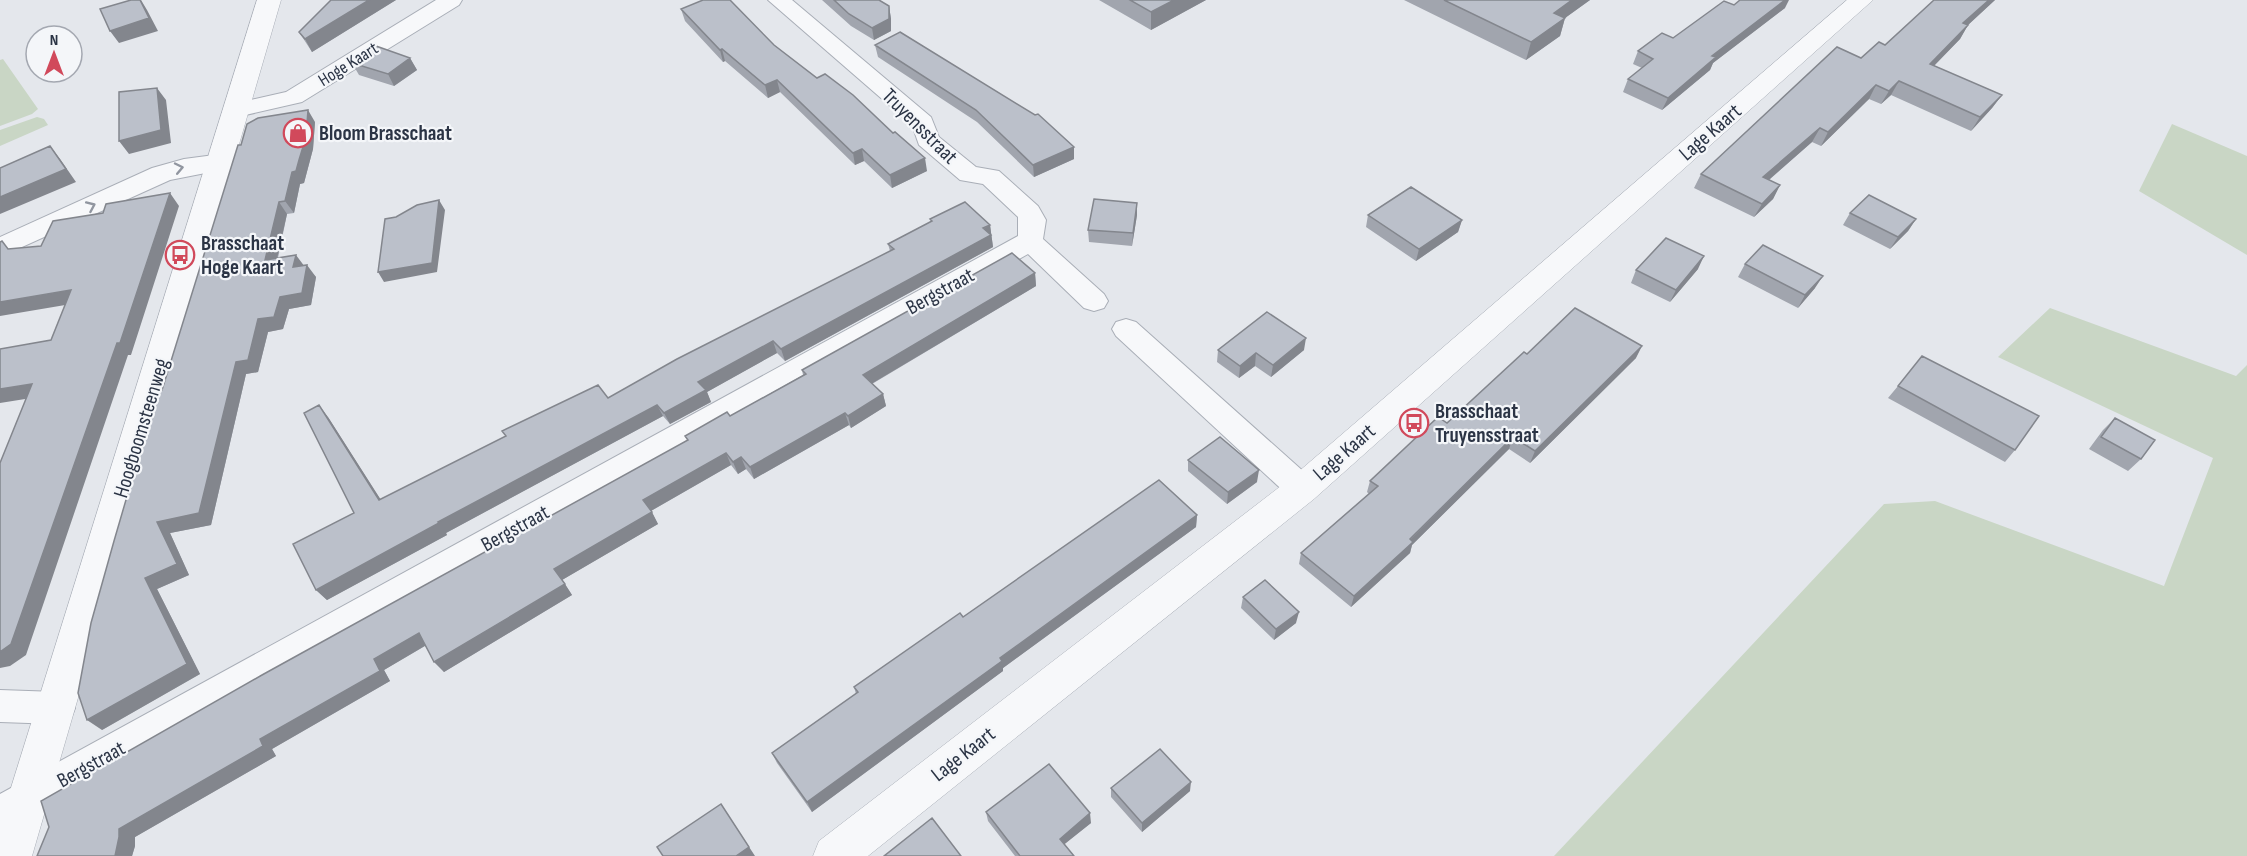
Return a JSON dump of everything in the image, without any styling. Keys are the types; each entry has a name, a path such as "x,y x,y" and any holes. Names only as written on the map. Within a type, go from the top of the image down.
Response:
{"street":[{"name":"Hoogboomsteenweg","path":"12,856 15,806 57,708 269,0"},
{"name":"Hoge Kaart","path":"237,110 294,97 451,0"},
{"name":"Truyensstraat","path":"779,0 923,123 928,140 969,174 990,177 1029,212 1033,220 1030,241"},
{"name":"Lage Kaart","path":"834,856 1302,489 1861,0"},
{"path":"0,248 161,174 184,167 222,162"},
{"path":"1030,241 1094,301"},
{"name":"Bergstraat","path":"15,806 1030,241"},
{"path":"1126,329 1302,489"},
{"path":"0,705 57,708"}],"green space":[{"path":"3,59 38,109 32,114 0,126 0,60"},
{"path":"37,117 44,119 48,125 0,146 0,130"},
{"path":"2172,124 2247,156 2247,255 2139,191"},
{"path":"2050,308 2236,376 2247,365 2247,856 1554,856 1884,504 1935,501 2164,586 2213,458 1998,357"}],"building":[{"path":"131,0 140,0 149,18 110,31 100,9"},
{"path":"331,0 369,0 305,39 299,32"},
{"path":"703,0 730,0 774,45 817,78 825,74 853,95 893,133 895,132 925,158 890,175 862,149 853,153 777,80 765,85 722,49 720,50 681,9"},
{"path":"834,0 879,0 889,6 889,19 872,28 849,14"},
{"path":"1130,0 1174,0 1151,12"},
{"path":"1444,0 1572,0 1554,13 1565,18 1531,42"},
{"path":"1740,0 1785,0 1712,56 1716,57 1668,98 1628,79 1653,59 1638,51 1662,33 1673,38 1724,1 1734,5"},
{"path":"1934,0 1989,0 1963,23 1968,25 1930,64 2002,95 1980,117 1899,81 1889,91 1876,85 1828,132 1820,128 1763,177 1780,185 1762,204 1701,174 1837,47 1861,58 1879,42 1885,45"},
{"path":"900,32 1035,115 1038,114 1074,147 1033,165 976,110 875,45"},
{"path":"376,46 410,58 388,74 352,63"},
{"path":"157,88 161,130 119,141 119,92"},
{"path":"308,110 306,137 296,171 292,172 285,201 279,202 265,260 296,255 293,267 307,265 302,293 280,297 274,317 258,319 248,360 236,362 199,513 157,522 177,564 145,578 187,664 87,720 78,693 91,623 158,390 162,390 238,145 241,145 247,124 258,118"},
{"path":"50,146 66,169 0,197 0,168"},
{"path":"1411,187 1462,220 1419,249 1368,215"},
{"path":"170,193 120,343 117,343 11,644 0,652 0,463 32,384 0,389 0,349 51,340 71,290 0,302 0,242 2,241 8,249 41,246 53,221 103,213 106,204"},
{"path":"1869,195 1916,219 1898,237 1850,213"},
{"path":"1094,199 1137,203 1133,233 1088,230"},
{"path":"439,200 432,263 378,272 385,219 396,217 417,205"},
{"path":"965,202 990,225 983,228 991,235 781,349 773,341 698,382 706,390 664,413 657,405 316,590 293,544 354,513 304,413 319,405 379,500 506,436 502,431 598,385 608,398 677,359 894,249 888,244 932,221 930,219"},
{"path":"1666,238 1704,256 1676,290 1636,270"},
{"path":"1763,245 1823,276 1805,295 1745,264"},
{"path":"1012,253 1035,273 863,375 883,394 848,416 845,413 750,467 741,457 733,462 726,453 643,500 652,512 554,569 565,584 434,662 419,633 374,659 380,671 260,739 263,746 119,829 115,856 37,856 49,827 41,801 262,675 688,440 685,436 727,412 730,416 806,374 802,370"},
{"path":"1575,308 1642,346 1535,451 1513,437 1410,539 1413,542 1354,596 1301,553 1378,486 1370,481 1438,417 1447,423 1524,352 1527,354"},
{"path":"1267,312 1306,338 1273,365 1256,353 1240,366 1218,350"},
{"path":"1922,356 2039,416 2015,450 1898,386"},
{"path":"2115,418 2155,440 2141,459 2101,437"},
{"path":"1220,437 1259,470 1228,492 1188,460"},
{"path":"1159,480 1197,515 1000,658 1002,661 807,802 772,753 858,692 854,687 960,613 963,617"},
{"path":"1265,580 1299,612 1276,629 1243,597"},
{"path":"1160,749 1191,782 1142,823 1111,788"},
{"path":"1049,764 1090,813 1060,839 1074,856 1020,856 986,812"},
{"path":"721,804 749,847 736,856 663,856 657,847"},
{"path":"932,818 961,856 884,856"}],"place":[{"name":"Bloom Brasschaat","path":"298,133"},
{"name":"Brasschaat Hoge Kaart","path":"180,255"},
{"name":"Brasschaat Truyensstraat","path":"1414,423"}]}
